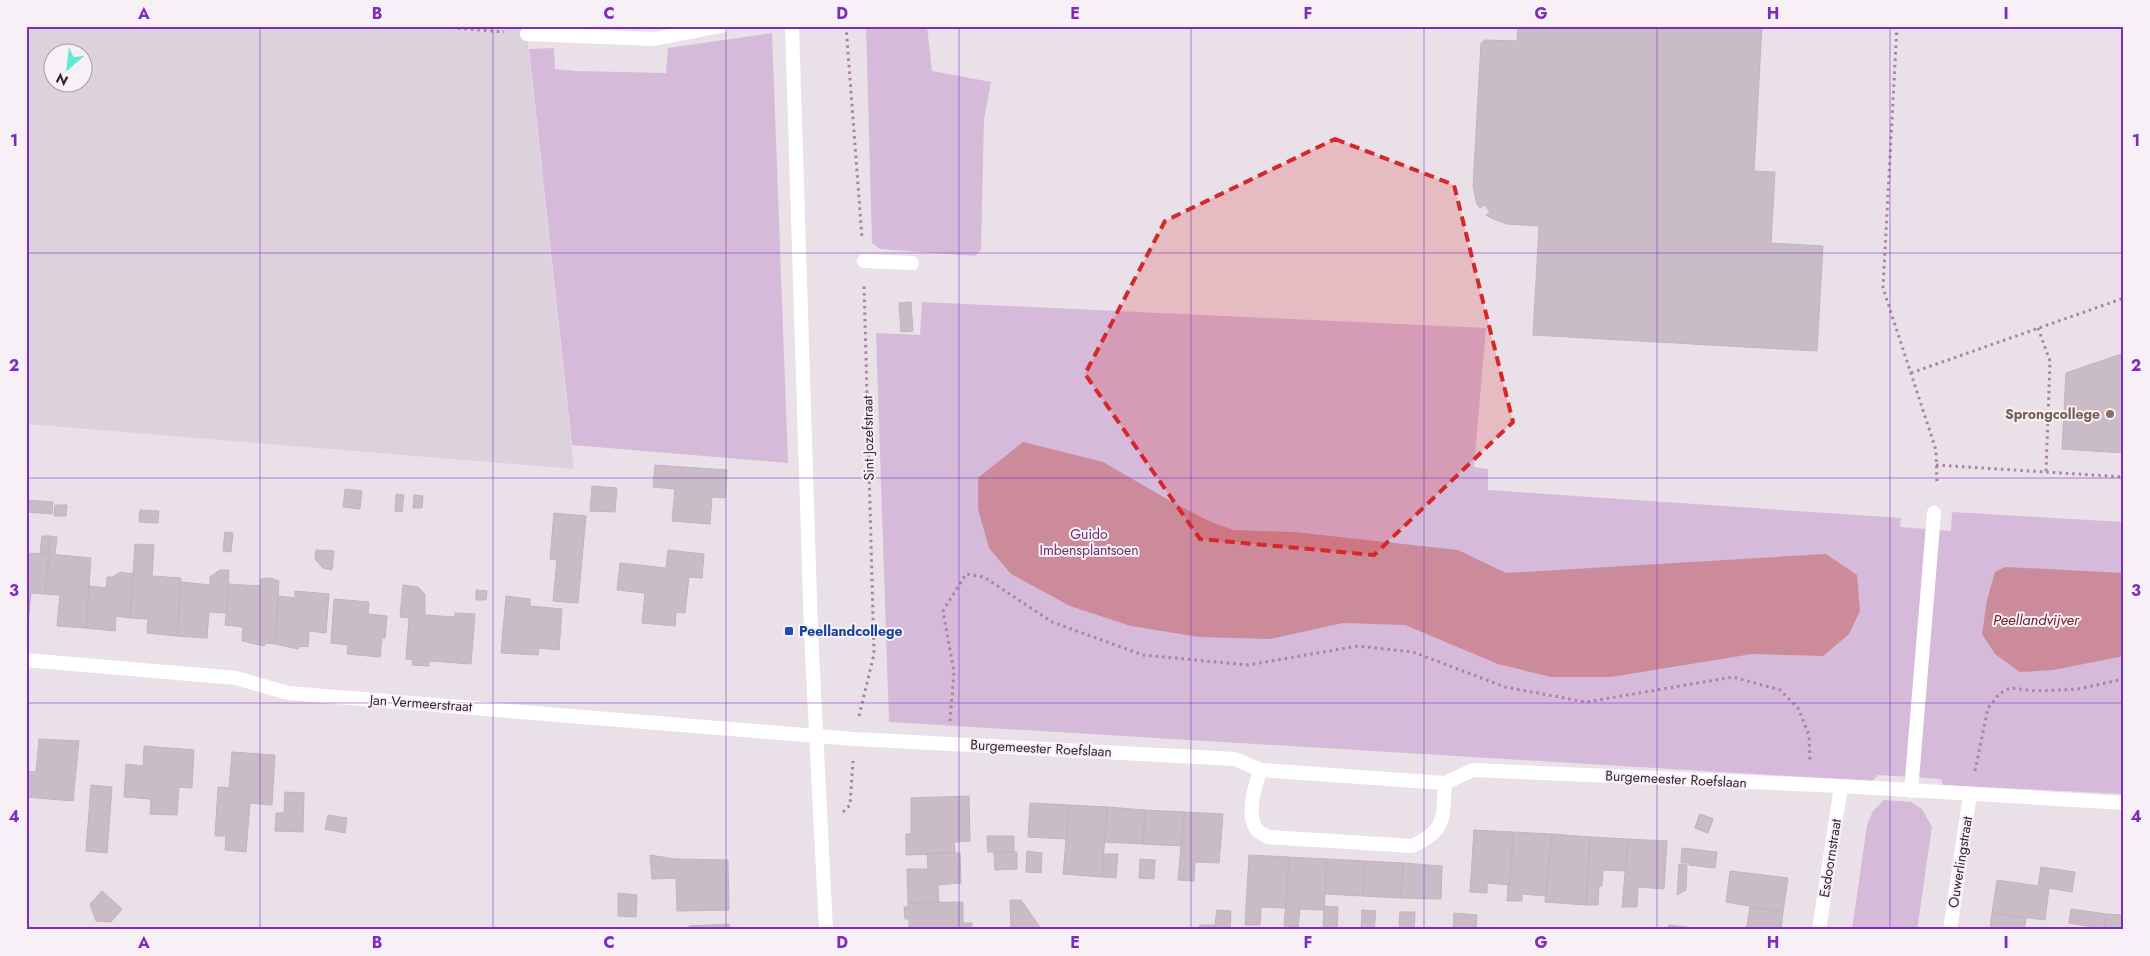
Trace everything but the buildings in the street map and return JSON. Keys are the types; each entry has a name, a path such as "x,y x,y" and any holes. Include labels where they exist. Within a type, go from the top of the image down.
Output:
{"street":[{"path":"527,34 654,39 720,26"},
{"path":"792,26 811,632 818,736 826,930"},
{"path":"864,261 912,263"},
{"path":"1911,791 1934,513"},
{"name":"Jan Vermeerstraat","path":"26,660 236,678 288,693 818,736"},
{"name":"Burgemeester Roefslaan","path":"818,736 1236,759 1261,770 1445,783 1473,770 1841,786 2124,803"},
{"path":"1261,770 1255,785 1252,816 1257,830 1268,837 1412,846 1428,839 1441,825 1445,783"},
{"name":"Esdoornstraat","path":"1819,930 1841,786"},
{"name":"Ouwerlingstraat","path":"1950,930 1970,795"}],"path":[{"path":"432,26 527,34"},
{"name":"Sint Jozefstraat","path":"822,837 850,804 854,739 874,654 864,261 846,26"},
{"path":"1897,26 1882,288 1936,450 1937,485"},
{"path":"1911,373 2124,298"},
{"path":"2038,328 2050,361 2046,472"},
{"path":"1936,465 2124,477"},
{"path":"948,743 954,672 943,611 966,574 984,577 1052,622 1143,654 1248,665 1358,646 1395,650 1413,652 1505,687 1586,702 1733,677 1780,690 1798,708 1809,735 1812,785"},
{"path":"1970,795 1988,708 1999,694 2010,688 2036,691 2078,689 2124,679"}],"highlighted area":[{"path":"1335,139 1454,185 1513,422 1374,555 1200,539 1085,374 1165,221"}],"shaded area":[{"path":"26,26 526,26 574,469 26,424"}],"green space":[{"path":"866,26 927,26 932,71 991,82 984,119 981,250 975,256 880,249 872,243"},
{"path":"772,33 788,463 572,445 529,49 554,48 555,69 666,73 668,48"},
{"name":"Guido Imbensplantsoen","path":"922,302 1486,328 1474,467 1488,469 1488,490 1901,518 1900,527 1951,531 1952,512 2124,522 2124,794 1943,785 1941,779 1878,775 1872,781 889,722 876,333 920,335"},
{"path":"1884,800 1911,802 1922,809 1932,827 1917,930 1852,930 1867,825 1873,811"}],"water":[{"path":"1023,442 1103,462 1172,502 1211,522 1233,530 1294,532 1458,550 1506,573 1826,554 1857,575 1860,611 1849,634 1823,656 1752,654 1611,677 1551,677 1498,664 1405,625 1343,623 1270,639 1199,637 1131,626 1070,606 1011,574 989,548 978,509 978,478"},
{"name":"Peellandvijver","path":"2005,567 2124,573 2124,656 2053,670 2020,672 1995,654 1982,634 1987,600 1995,572"}],"place":[{"name":"Sprongcollege","path":"2110,414"},
{"name":"Peellandcollege","path":"789,631"}]}
